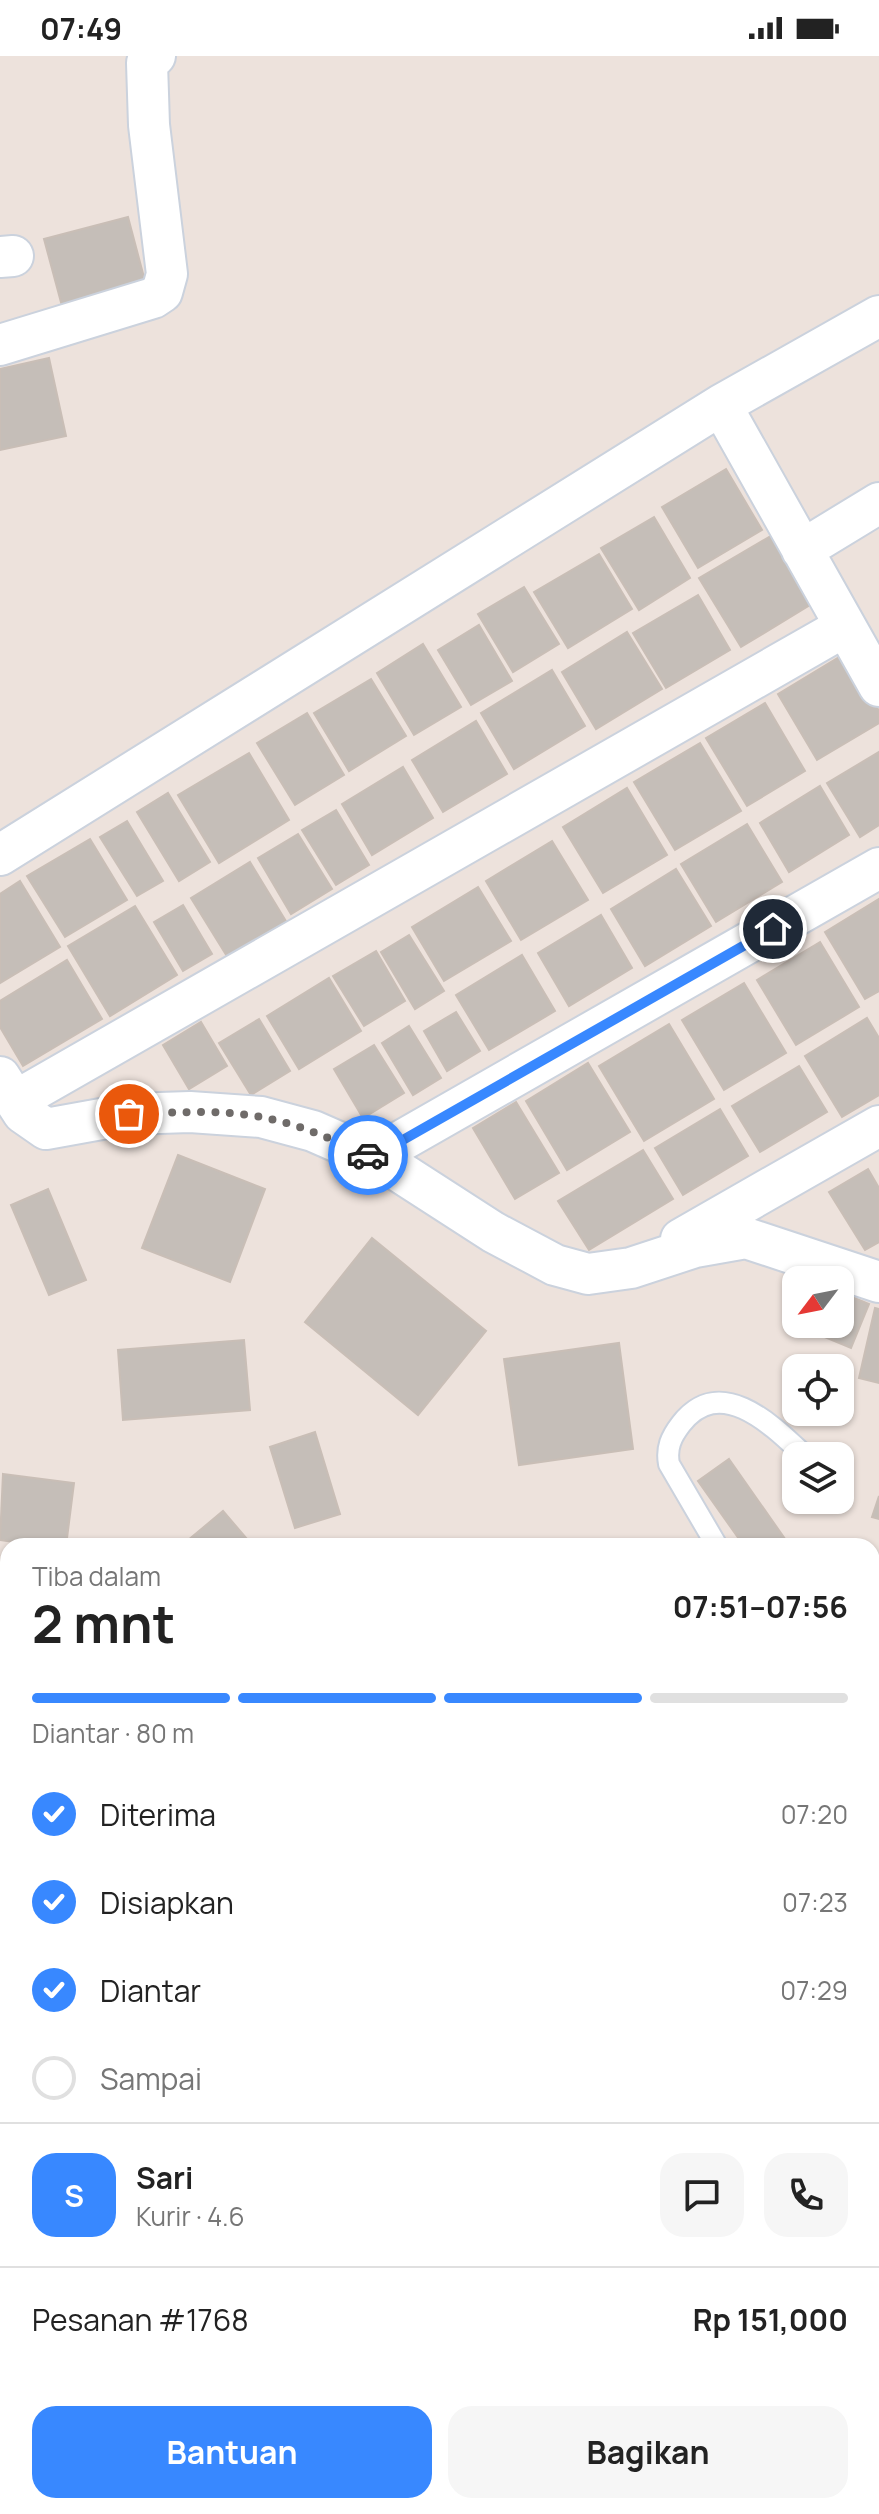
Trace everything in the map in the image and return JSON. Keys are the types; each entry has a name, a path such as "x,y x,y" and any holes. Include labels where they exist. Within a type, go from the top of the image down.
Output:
{"street":[{"path":"0,345 153,298 162,292 167,274 149,125 147,63 155,56"},
{"path":"0,855 721,405 879,316"},
{"path":"721,405 879,686"},
{"path":"802,550 879,503"},
{"path":"844,627 8,1089 23,1113 46,1129 129,1114 190,1112 261,1117 313,1131 373,1157 493,1232 555,1265 588,1274 631,1268 695,1247 746,1238 879,1282"},
{"path":"373,1157 879,868"},
{"path":"631,1268 879,1126"}],"lane":[{"path":"712,1538 669,1464 667,1453 671,1436 686,1418 703,1406 718,1404 747,1409 765,1419 790,1442"}],"building":[{"path":"128,217 146,285 62,306 44,239"},
{"path":"49,358 66,436 0,450 0,369"},
{"path":"726,469 762,530 698,568 662,507"},
{"path":"654,517 690,578 639,610 601,548"},
{"path":"774,534 815,602 741,647 699,578"},
{"path":"599,554 632,609 568,648 534,592"},
{"path":"524,587 559,644 513,672 478,614"},
{"path":"698,595 730,650 666,688 633,633"},
{"path":"479,625 512,681 471,705 438,650"},
{"path":"627,632 662,689 596,729 562,672"},
{"path":"423,644 461,707 414,735 377,673"},
{"path":"844,654 879,711 879,723 817,760 778,694"},
{"path":"552,670 585,726 514,769 481,713"},
{"path":"371,679 406,736 349,771 314,713"},
{"path":"765,703 805,771 747,806 706,738"},
{"path":"307,713 344,775 295,805 257,743"},
{"path":"476,721 507,774 443,812 412,760"},
{"path":"700,743 741,811 675,850 634,782"},
{"path":"879,752 879,825 860,837 827,783"},
{"path":"249,753 289,820 219,863 178,795"},
{"path":"403,767 433,818 372,855 342,804"},
{"path":"820,786 849,835 789,872 760,823"},
{"path":"627,788 667,855 603,893 563,827"},
{"path":"168,793 210,862 179,881 137,812"},
{"path":"336,810 369,865 336,885 302,830"},
{"path":"127,821 163,881 137,896 100,837"},
{"path":"747,824 782,882 716,922 681,864"},
{"path":"298,834 332,889 291,914 258,858"},
{"path":"90,839 127,900 65,937 27,876"},
{"path":"552,841 588,900 521,940 486,881"},
{"path":"250,862 287,923 228,958 191,898"},
{"path":"676,869 711,926 645,966 611,909"},
{"path":"20,881 60,947 0,983 0,894"},
{"path":"478,887 511,941 444,981 412,927"},
{"path":"879,899 879,991 865,999 825,932"},
{"path":"183,905 212,954 183,971 154,922"},
{"path":"135,906 177,975 110,1016 68,946"},
{"path":"601,915 632,968 569,1006 538,953"},
{"path":"409,935 444,991 415,1009 381,952"},
{"path":"820,942 859,1007 796,1045 757,980"},
{"path":"376,951 405,1001 364,1026 333,976"},
{"path":"522,955 555,1011 489,1050 456,995"},
{"path":"67,960 102,1019 23,1066 0,1027 0,1001"},
{"path":"329,978 361,1031 299,1069 267,1016"},
{"path":"744,983 786,1053 724,1090 682,1020"},
{"path":"456,1012 480,1051 447,1071 424,1031"},
{"path":"867,1018 879,1038 879,1095 842,1117 805,1056"},
{"path":"259,1019 290,1071 251,1095 219,1043"},
{"path":"201,1022 227,1066 189,1089 163,1045"},
{"path":"669,1024 714,1099 644,1141 599,1066"},
{"path":"409,1026 441,1078 413,1095 382,1043"},
{"path":"374,1045 404,1093 363,1118 334,1069"},
{"path":"588,1063 630,1132 567,1170 526,1101"},
{"path":"799,1066 827,1112 760,1152 732,1106"},
{"path":"516,1102 559,1173 515,1199 473,1128"},
{"path":"720,1109 748,1156 683,1195 655,1148"},
{"path":"643,1150 673,1199 589,1250 558,1201"},
{"path":"178,1155 265,1189 230,1282 142,1248"},
{"path":"868,1169 879,1188 879,1242 865,1250 829,1192"},
{"path":"48,1189 86,1280 49,1295 11,1205"},
{"path":"372,1238 486,1331 418,1415 305,1322"},
{"path":"854,1298 869,1304 851,1348 827,1338 854,1338"},
{"path":"875,1308 879,1309 879,1383 859,1378"},
{"path":"244,1340 250,1410 123,1420 118,1350"},
{"path":"619,1343 633,1449 519,1465 504,1359"},
{"path":"315,1432 340,1514 295,1528 270,1447"},
{"path":"729,1459 784,1538 738,1538 698,1481"},
{"path":"3,1474 74,1483 67,1538 0,1538"},
{"path":"879,1496 879,1519 872,1517"},
{"path":"223,1511 246,1538 191,1538"}],"way so far":[{"path":"129,1114 190,1112 261,1117 313,1131 368,1155"}],"route":[{"path":"368,1155 373,1157 773,929"}]}
